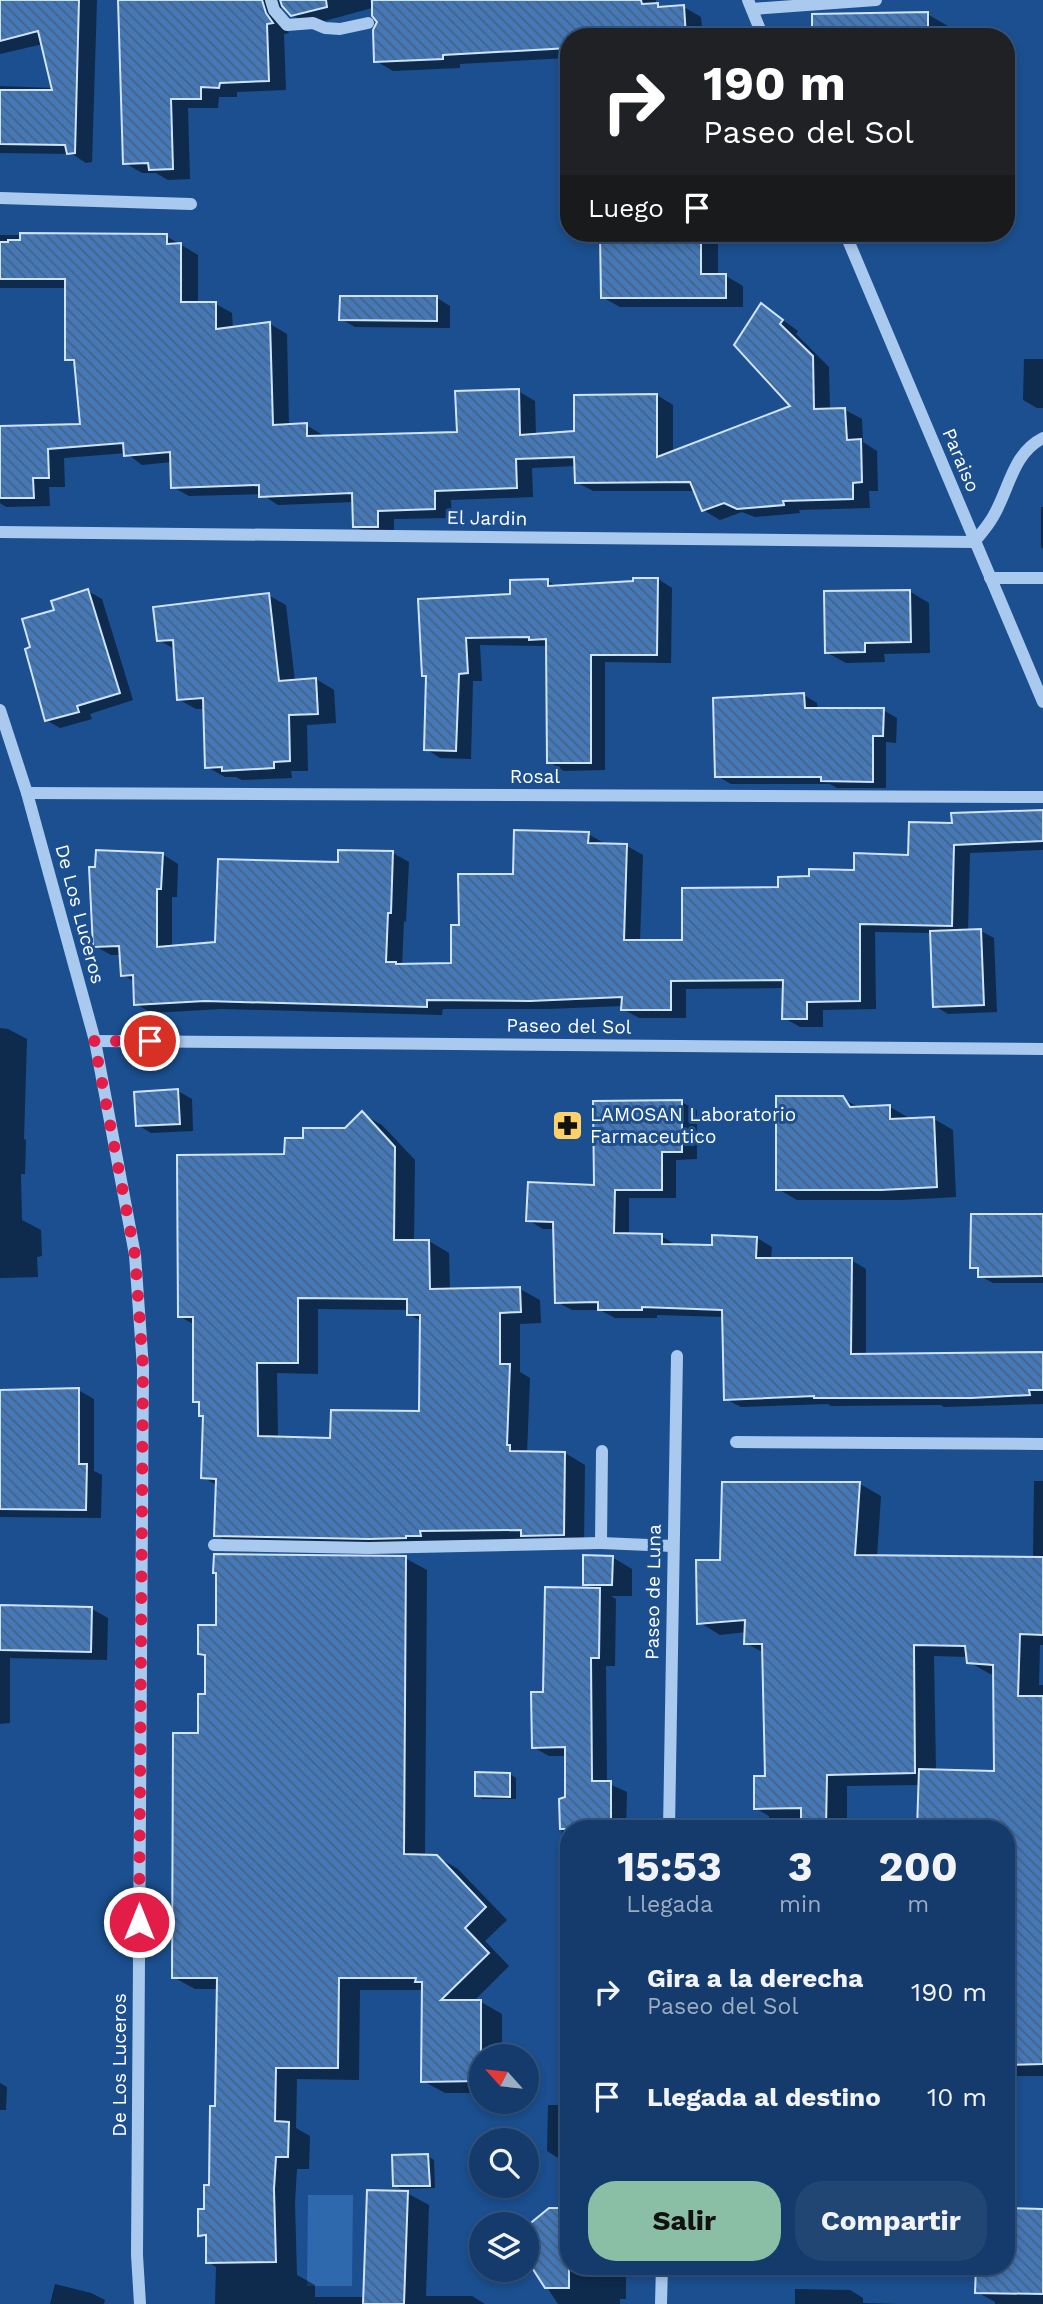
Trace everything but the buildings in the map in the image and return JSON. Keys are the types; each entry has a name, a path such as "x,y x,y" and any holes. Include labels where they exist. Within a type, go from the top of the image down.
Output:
{"street":[{"path":"271,0 274,10 287,25 313,23 325,28 340,29 368,23"},
{"path":"759,28 750,4 876,0"},
{"path":"0,198 191,204"},
{"name":"Paraiso","path":"849,242 1043,702"},
{"path":"974,542 992,520 1019,459 1034,442 1043,438"},
{"name":"El Jardin","path":"0,532 974,542"},
{"path":"990,578 1043,578"},
{"name":"De Los Luceros","path":"0,710 27,793 94,1041 135,1255 143,1367 137,2255 140,2304"},
{"name":"Rosal","path":"27,793 1043,797"},
{"name":"Paseo del Sol","path":"94,1041 1043,1049"},
{"name":"Paseo de Luna","path":"669,1820 677,1356"},
{"path":"736,1442 1043,1444"},
{"path":"601,1543 602,1451"},
{"path":"214,1545 369,1548 601,1543 673,1546"},
{"path":"661,2304 662,2275"}],"shaded area":[{"path":"308,2195 353,2195 352,2286 307,2286"}],"place":[{"name":"LAMOSAN Laboratorio Farmaceutico","path":"567,1125"}],"route":[{"path":"139,1922 143,1367 135,1255 94,1041 150,1041"}]}
